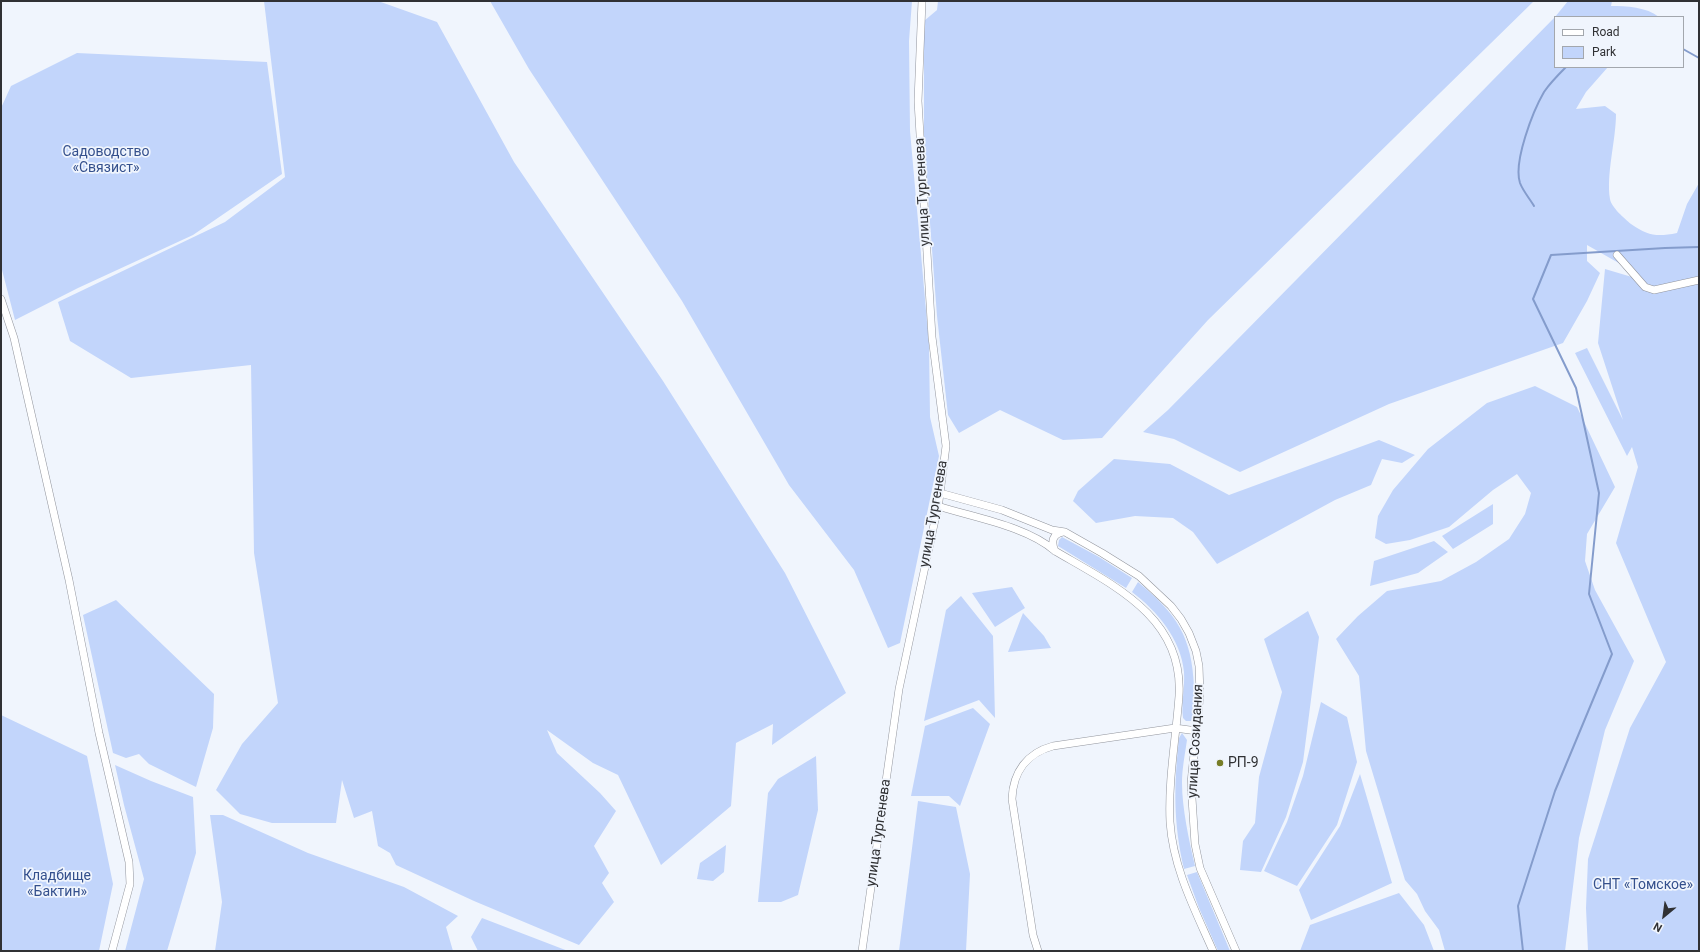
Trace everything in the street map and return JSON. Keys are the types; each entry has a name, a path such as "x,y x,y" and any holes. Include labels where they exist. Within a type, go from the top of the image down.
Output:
{"street":[{"name":"улица Тургенева","path":"862,951 899,688 938,506 946,446 932,337 918,101 922,1"},
{"path":"1617,255 1645,287 1654,290 1699,280"},
{"path":"1,299 16,346 69,580 99,733 129,862 130,884 112,951"},
{"name":"улица Созидания","path":"940,493 1002,510 1052,530 1063,532 1102,553 1139,576 1171,606 1181,619 1189,633 1196,651 1199,666 1200,695 1191,783 1195,844 1200,868 1227,927 1236,951"},
{"name":"улица Созидания","path":"938,506 1029,534 1046,543 1056,551 1126,594 1156,621 1169,644 1178,672 1179,695 1170,798 1170,824 1180,874 1213,951"},
{"path":"1056,551 1053,545 1053,539 1057,534 1063,532"},
{"path":"1038,951 1033,935 1012,799 1013,785 1019,770 1030,757 1048,748 1175,728 1197,731"}],"green space":[{"path":"264,1 378,1 437,22 514,162 663,381 785,573 846,693 772,745 773,724 736,743 731,806 661,865 618,775 593,763 547,730 557,753 600,793 616,811 594,846 609,873 602,883 614,902 579,945 474,901 396,865 390,853 378,846 372,811 354,818 342,780 336,823 272,823 240,814 216,790 242,744 278,703 254,553 251,365 131,378 70,341 58,302 225,222 285,177"},
{"path":"490,1 912,1 909,41 910,131 929,344 930,417 939,456 900,643 888,648 854,570 789,485 682,301 529,69"},
{"path":"938,1 1534,1 1208,320 1102,438 1063,440 1000,410 959,433 948,415 937,316 924,143 924,21 937,10"},
{"path":"1568,1 1612,1 1611,6 1642,9 1657,16 1556,16"},
{"name":"СНТ «Томское»","path":"1554,18 1554,68 1607,68 1586,92 1576,109 1605,106 1616,114 1609,189 1611,202 1616,209 1631,224 1648,233 1664,235 1677,233 1687,204 1699,183 1699,951 1588,951 1586,908 1588,859 1630,728 1666,662 1616,543 1638,467 1632,447 1627,456 1575,353 1587,348 1623,420 1598,343 1605,269 1642,280 1631,270 1587,245 1587,261 1600,273 1587,301 1563,343 1389,404 1240,472 1174,439 1143,432 1168,410"},
{"name":"Садоводство «Связист»","path":"77,53 267,62 282,174 193,235 78,288 15,320 1,266 1,108 11,86"},
{"path":"1535,386 1577,407 1615,487 1587,534 1585,561 1595,590 1634,661 1605,730 1579,838 1565,951 1445,951 1439,930 1425,911 1417,894 1405,880 1366,751 1359,676 1336,639 1358,616 1387,591 1441,581 1476,562 1509,539 1525,514 1531,493 1517,474 1493,490 1449,527 1410,540 1386,544 1375,538 1378,516 1393,490 1428,449 1487,403"},
{"path":"1379,440 1415,455 1402,463 1382,459 1371,485 1335,500 1217,564 1193,532 1173,518 1135,516 1096,523 1073,501 1078,491 1114,459 1170,464 1229,495"},
{"path":"1493,504 1493,524 1453,549 1442,536"},
{"path":"1062,537 1099,557 1132,578 1126,588 1058,546 1059,540"},
{"path":"1434,541 1448,552 1418,573 1370,586 1374,561"},
{"path":"1138,582 1163,605 1180,628 1186,640 1193,669 1195,696 1193,717 1191,721 1186,721 1183,718 1182,707 1184,672 1178,648 1173,637 1159,617 1132,592"},
{"path":"1012,587 1025,608 995,627 972,593"},
{"path":"961,596 993,636 995,718 979,700 924,721 946,610"},
{"path":"116,600 214,694 213,728 196,787 149,764 139,754 126,758 113,753 83,615"},
{"path":"1308,611 1319,637 1303,762 1286,817 1261,872 1240,870 1243,841 1255,823 1259,777 1282,692 1264,639"},
{"path":"1023,613 1044,636 1051,648 1008,652"},
{"path":"1321,702 1347,717 1357,762 1337,825 1297,886 1264,871 1287,822 1303,776"},
{"path":"973,708 990,724 960,806 949,796 911,796 925,726"},
{"name":"Кладбище «Бактин»","path":"1,715 87,756 113,884 99,951 1,951"},
{"path":"1182,733 1187,740 1182,778 1182,793 1188,835 1195,866 1184,869 1180,852 1176,819 1175,788 1179,738"},
{"path":"816,756 818,810 798,895 781,902 758,902 768,793 778,779"},
{"path":"115,765 193,797 196,853 167,951 125,951 144,879"},
{"path":"1360,774 1392,883 1311,920 1299,890 1340,826"},
{"path":"918,801 956,807 970,874 966,951 899,951"},
{"path":"210,815 223,815 308,853 404,887 458,916 446,927 453,951 215,951 222,902"},
{"path":"726,845 724,872 713,881 697,879 700,863"},
{"path":"1197,872 1230,951 1218,951 1199,908 1187,875"},
{"path":"1399,893 1424,925 1434,951 1300,951 1310,925"},
{"path":"482,918 568,951 478,951 471,937"}],"waterway":[{"path":"1684,50 1699,58"},
{"path":"1534,206 1520,183 1519,163 1525,137 1544,92 1551,82 1565,68"},
{"path":"1523,951 1518,906 1555,791 1612,654 1589,594 1599,493 1576,388 1533,299 1551,255 1699,247"}],"place":[{"name":"РП-9","path":"1220,763"}]}
